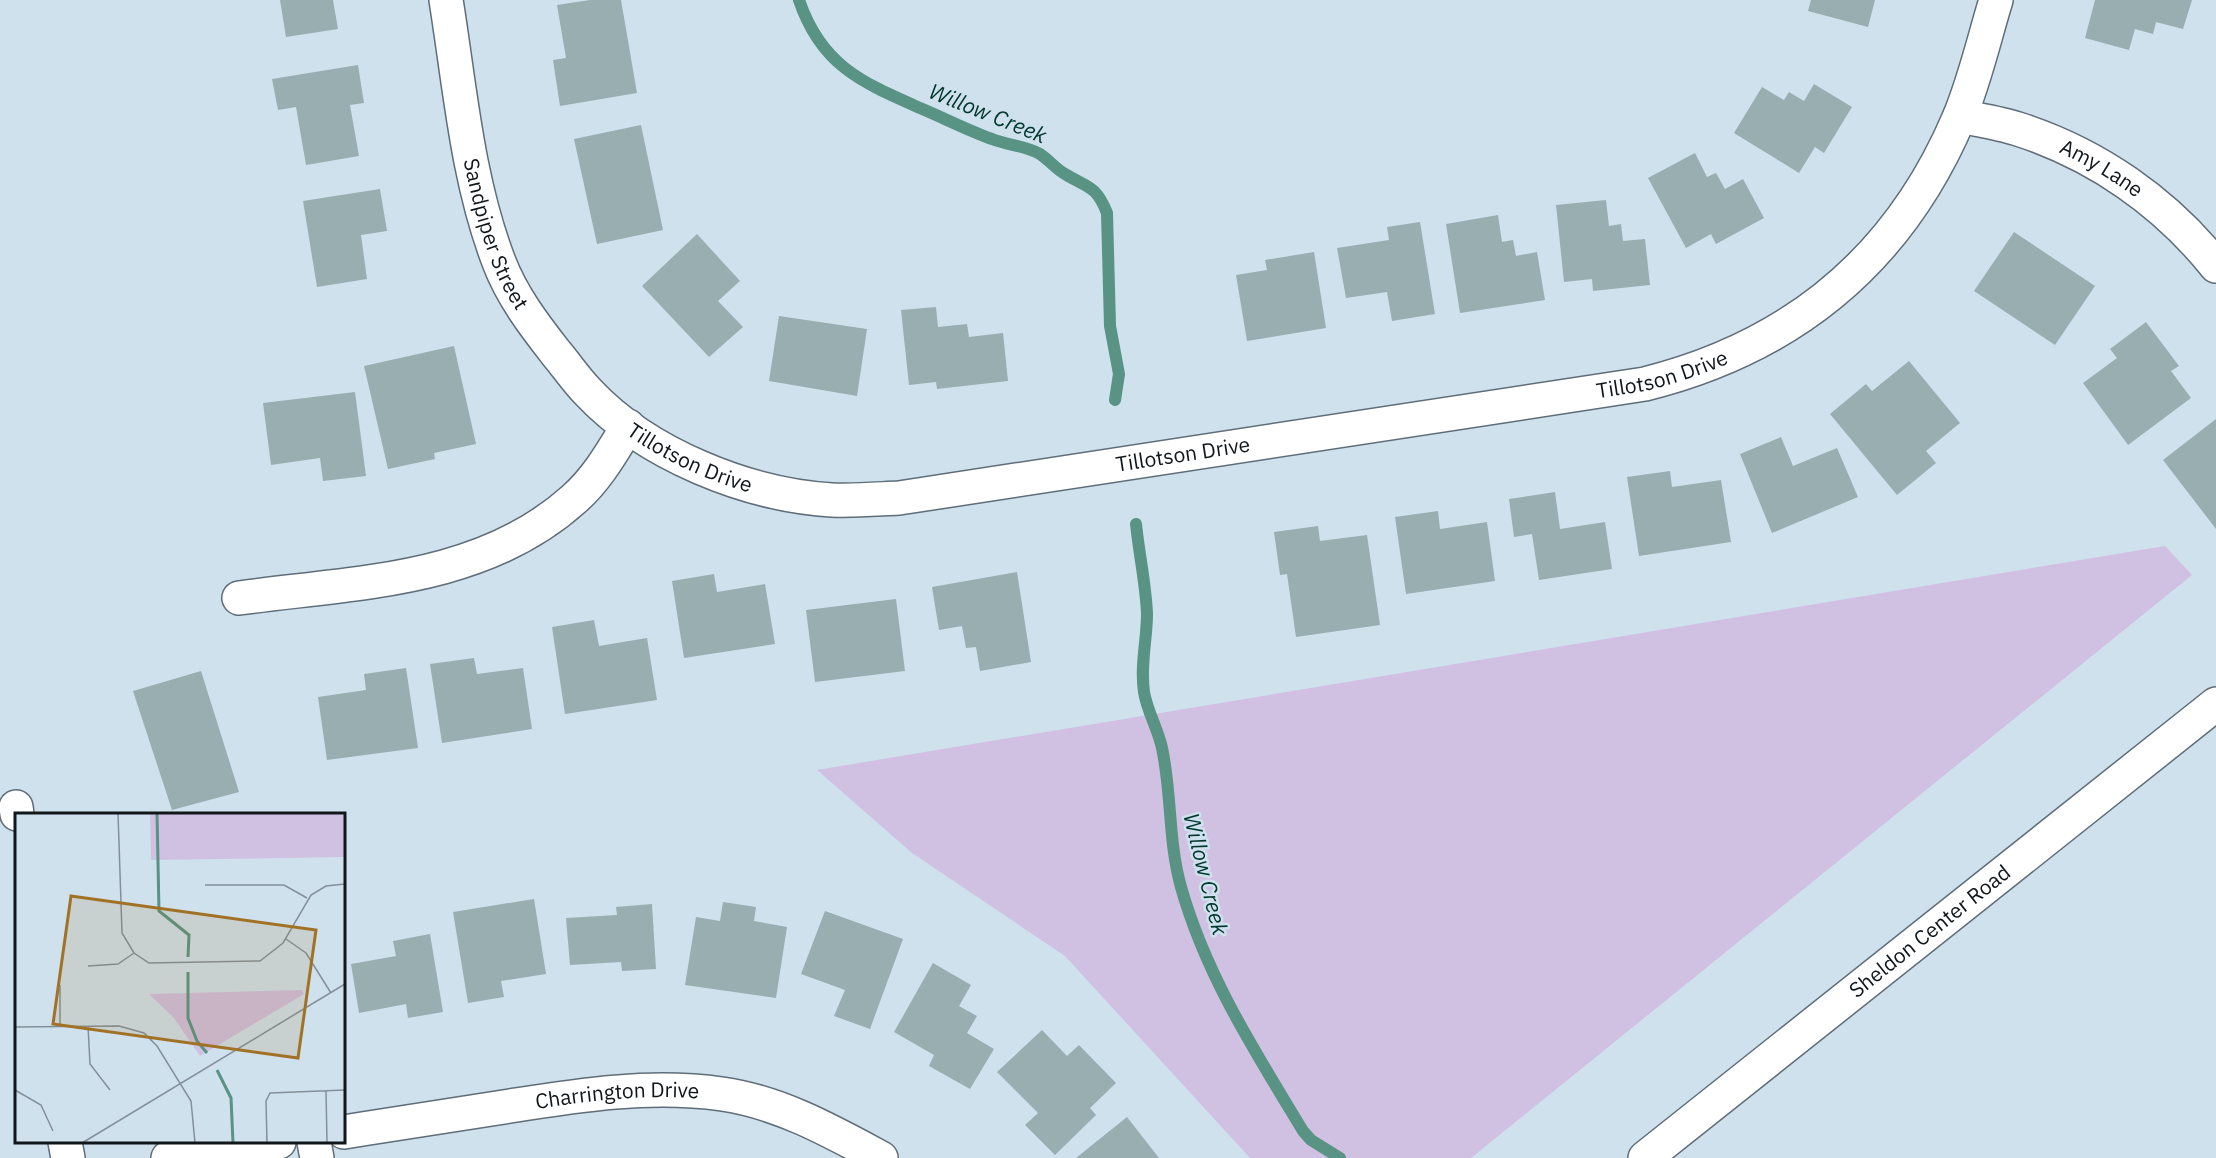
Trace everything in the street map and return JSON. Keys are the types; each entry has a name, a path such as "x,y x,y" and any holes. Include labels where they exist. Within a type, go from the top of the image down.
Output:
{"street":[{"name":"Sandpiper Street","path":"446,0 479,197 499,263 528,318 588,393 628,426"},
{"name":"Tillotson Drive","path":"239,598 427,572 466,562 502,549 541,527 576,498 605,463 628,426 676,456 726,478 778,493 832,500 899,498 1645,384 1686,374 1726,359 1800,319 1834,293 1865,264 1918,196 1960,116 1996,0"},
{"name":"Amy Lane","path":"1960,116 2017,128 2069,148 2117,175 2162,209 2216,266"},
{"name":"Sheldon Center Road","path":"1645,1158 2216,704"},
{"name":"Charrington Drive","path":"345,1132 591,1093 646,1089 723,1094 765,1105 820,1125 881,1158"},
{"path":"65,1143 68,1158"},
{"path":"168,1158 272,1143"},
{"path":"315,1143 317,1158"}],"shaded area":[{"path":"2165,546 2192,575 1471,1158 1250,1158 1065,956 912,853 817,770"}],"building":[{"path":"280,0 333,0 338,29 286,37"},
{"path":"590,0 621,0 637,93 560,106 553,60 566,58 557,5"},
{"path":"1811,0 1875,0 1868,27 1808,11"},
{"path":"2095,0 2192,0 2183,29 2156,22 2153,34 2135,29 2129,50 2085,38"},
{"path":"358,65 364,103 350,105 359,156 306,165 296,107 278,110 272,79"},
{"path":"1814,84 1852,107 1824,153 1815,147 1799,173 1734,133 1762,87 1784,100 1789,92 1804,101"},
{"path":"641,125 663,230 597,244 574,139"},
{"path":"1695,153 1707,177 1716,173 1725,189 1743,179 1764,218 1716,244 1711,234 1686,248 1648,178"},
{"path":"380,189 387,231 361,235 367,279 317,287 303,201"},
{"path":"1606,200 1609,226 1621,224 1623,241 1645,239 1650,285 1593,291 1592,279 1564,282 1556,205"},
{"path":"1498,215 1502,242 1513,240 1516,256 1537,252 1545,300 1460,313 1446,224"},
{"path":"1420,222 1435,314 1392,321 1387,292 1346,298 1337,248 1389,240 1387,227"},
{"path":"2014,232 2095,286 2055,345 1974,291"},
{"path":"697,234 740,281 718,301 743,327 709,357 642,286"},
{"path":"1314,252 1326,328 1247,341 1236,275 1267,270 1265,260"},
{"path":"936,307 938,327 967,324 969,337 1003,333 1008,381 937,389 936,382 909,385 901,310"},
{"path":"779,316 867,329 857,396 769,381"},
{"path":"2146,322 2179,366 2171,371 2191,398 2128,445 2083,383 2117,358 2110,349"},
{"path":"454,346 476,444 434,453 435,459 388,469 364,366"},
{"path":"1909,361 1960,423 1926,451 1936,463 1897,495 1830,414 1866,384 1872,391"},
{"path":"355,392 366,476 323,481 320,458 271,465 263,403"},
{"path":"2216,419 2216,529 2163,460"},
{"path":"1781,437 1793,466 1837,448 1858,497 1772,533 1740,454"},
{"path":"1670,471 1672,487 1721,480 1731,542 1639,556 1627,477"},
{"path":"1555,492 1560,529 1605,522 1612,569 1539,580 1532,534 1514,537 1509,499"},
{"path":"1438,511 1440,529 1487,522 1495,581 1406,594 1395,517"},
{"path":"1318,526 1320,541 1367,535 1380,625 1296,637 1287,574 1280,575 1274,532"},
{"path":"1017,572 1031,662 980,671 976,647 966,648 962,626 939,630 932,587"},
{"path":"714,574 717,592 765,584 775,644 684,658 672,581"},
{"path":"896,599 905,671 815,682 806,610"},
{"path":"594,620 599,646 647,638 657,700 565,714 552,627"},
{"path":"474,658 477,674 523,668 532,729 442,743 430,664"},
{"path":"406,668 418,748 327,760 318,697 366,690 364,674"},
{"path":"201,671 239,792 172,810 133,691"},
{"path":"534,899 546,974 501,981 504,997 468,1003 453,912"},
{"path":"723,902 756,907 754,921 787,927 776,998 685,985 696,917 720,921"},
{"path":"652,904 656,969 622,971 621,962 570,965 566,918 617,915 616,907"},
{"path":"825,911 903,939 870,1029 834,1016 845,990 801,974"},
{"path":"430,934 443,1012 408,1018 406,1004 359,1013 351,964 396,956 393,941"},
{"path":"933,963 971,985 959,1006 977,1016 967,1033 994,1049 970,1089 929,1066 934,1055 894,1032"},
{"path":"1042,1030 1067,1056 1079,1045 1116,1083 1090,1108 1096,1115 1055,1155 1025,1125 1038,1113 997,1072"},
{"path":"1127,1117 1159,1158 1076,1158"}],"waterway":[{"name":"Willow Creek","path":"799,0 819,41 831,56 862,80 974,132 1040,154 1062,172 1090,188 1099,197 1107,213 1110,326 1119,374 1115,400"},
{"name":"Willow Creek","path":"1136,524 1147,614 1144,692 1162,748 1177,870 1191,920 1218,983 1303,1131 1311,1140 1340,1158"}]}
